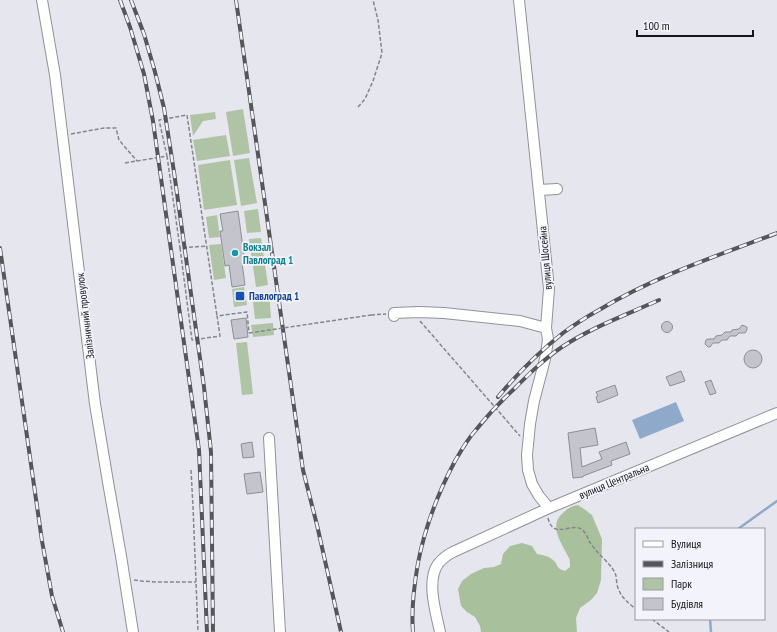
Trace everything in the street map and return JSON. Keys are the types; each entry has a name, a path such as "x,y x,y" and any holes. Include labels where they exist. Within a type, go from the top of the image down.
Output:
{"street":[{"name":"Залізничний провулок","path":"42,0 55,75 63,135 67,180 95,404 133,632"},
{"name":"вулиця Шосейна","path":"519,0 549,289 546,328 548,339 547,347 534,401 527,455 528,470 532,484 548,509"},
{"path":"539,190 557,189"},
{"path":"394,315 413,312 444,313 520,321 546,328"},
{"name":"вулиця Центральна","path":"440,632 432,589 432,579 437,565 444,557 548,509 777,413"},
{"path":"269,438 280,632"}],"path":[{"path":"358,107 365,98 382,53 378,20 372,0"},
{"path":"187,115 207,246 220,336 192,340 167,156 159,120 187,115"},
{"path":"63,135 104,128 116,128 119,140 137,161"},
{"path":"125,163 167,156"},
{"path":"180,248 207,246"},
{"path":"217,316 247,312 249,333 371,315 394,315"},
{"path":"413,312 528,446"},
{"path":"191,470 198,632"},
{"path":"548,509 549,524 554,528 558,530 573,527 581,529 585,533 589,541 616,574 618,588 624,599 635,607"},
{"path":"124,576 141,581 196,582"},
{"path":"653,620 669,632"}],"green space":[{"path":"243,109 250,153 233,156 226,112"},
{"path":"215,112 216,119 203,121 193,136 190,115"},
{"path":"226,135 230,156 197,161 193,140"},
{"path":"249,158 257,203 241,206 234,160"},
{"path":"230,160 237,205 204,210 198,165"},
{"path":"258,209 261,232 247,233 244,211"},
{"path":"217,215 220,237 209,238 206,217"},
{"path":"261,238 268,285 256,287 249,239"},
{"path":"221,244 226,278 214,280 209,245"},
{"path":"244,287 247,305 234,307 232,289"},
{"path":"269,292 271,318 255,319 252,293"},
{"path":"273,323 274,335 253,337 251,325"},
{"path":"247,342 253,394 242,395 236,343"},
{"path":"578,505 592,515 602,539 601,580 597,593 591,600 580,608 576,618 577,632 481,632 480,626 475,617 461,606 458,589 462,581 471,574 484,568 494,567 501,564 503,554 510,546 522,543 532,546 537,554 551,559 558,567 565,571 570,567 570,560 560,541 556,529 557,523 559,517 570,507"}],"water":[{"path":"676,402 684,421 640,439 632,420"}],"building":[{"name":"Вокзал Павлоград 1","path":"238,211 245,262 242,263 245,285 232,287 229,265 225,266 220,231 223,231 220,214"},
{"path":"246,318 248,337 234,339 231,320"},
{"path":"667,321 671,323 673,327 671,331 667,333 663,331 661,327 663,323"},
{"path":"742,325 747,327 745,333 730,336 727,340 722,340 719,343 713,343 710,347 705,344 706,340 714,339 716,336 722,335 725,332 731,332 732,330 739,329"},
{"path":"753,350 759,353 762,359 759,365 753,368 747,365 744,359 747,353"},
{"path":"681,371 685,381 670,386 666,377"},
{"path":"711,380 716,393 710,395 705,382"},
{"path":"615,385 618,395 598,403 596,397 598,396 596,392"},
{"path":"595,428 598,445 580,448 582,467 602,459 599,452 626,442 630,454 611,461 612,465 583,477 573,478 568,433"},
{"path":"252,442 254,457 243,458 241,444"},
{"path":"260,472 263,492 247,494 244,474"}],"waterway":[{"path":"739,528 777,501"},
{"path":"710,620 711,632"}],"railway":[{"path":"120,0 144,74 153,121 199,450 207,632"},
{"path":"131,0 144,34 164,108 204,387 211,452 213,632"},
{"path":"236,0 303,470 341,632"},
{"path":"498,397 545,348 563,333 589,315 663,277 777,233"},
{"path":"0,248 42,541 52,596 63,632"},
{"path":"413,632 412,615 414,589 424,536 443,485 469,438 504,399 555,352 597,327 659,300"}],"place":[{"name":"Вокзал Павлоград 1","path":"235,253"},
{"name":"Павлоград 1","path":"240,296"}]}
